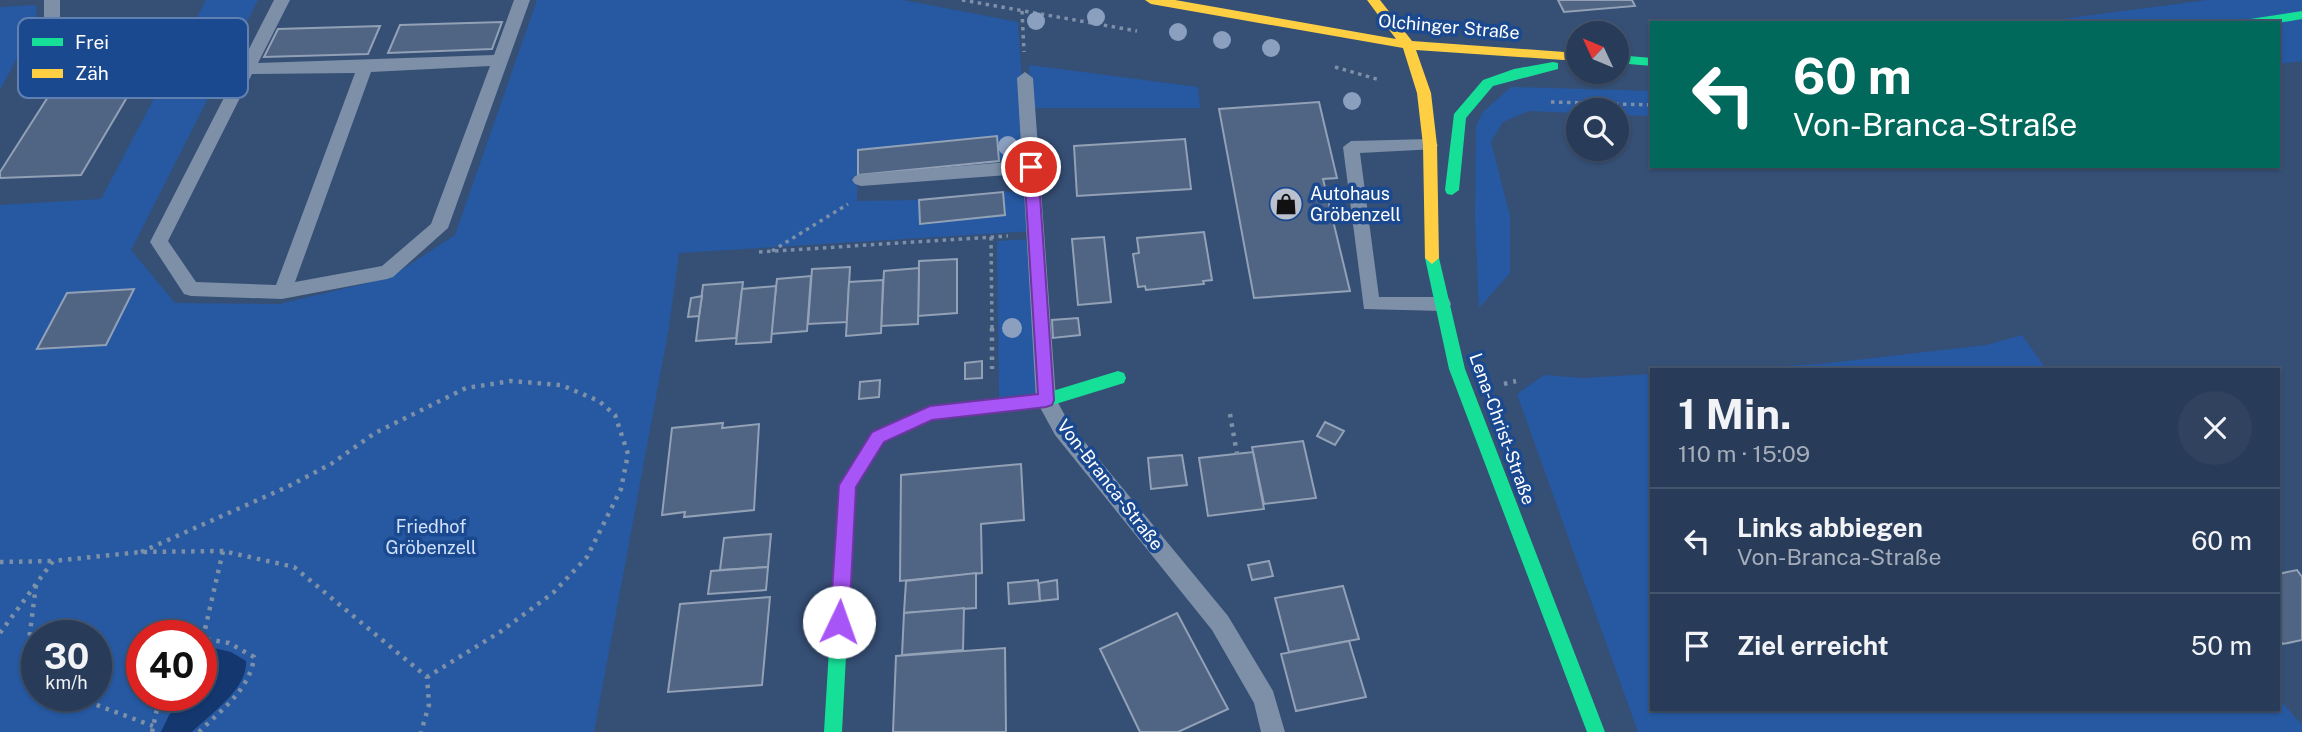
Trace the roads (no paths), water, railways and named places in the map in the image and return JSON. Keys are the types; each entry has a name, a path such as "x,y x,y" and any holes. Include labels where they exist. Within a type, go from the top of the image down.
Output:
{"street":[{"name":"Olchinger Straße","path":"1151,0 1408,45 1566,58"},
{"name":"Lena-Christ-Straße","path":"1373,0 1408,45 1424,93 1430,145 1430,249 1457,369 1596,732"},
{"path":"2263,21 2302,15"},
{"path":"1629,60 1650,62"},
{"path":"1450,208 1459,117 1488,83 1566,62"},
{"path":"1442,304 1448,233"},
{"path":"833,732 847,485 878,437 930,413 1046,400 1118,378"}],"lane":[{"path":"52,0 52,18"},
{"path":"248,65 282,0"},
{"path":"231,98 159,242 191,289 282,292 387,272 439,228 522,0"},
{"path":"248,69 365,67 500,60"},
{"path":"282,292 365,67"},
{"name":"Von-Branca-Straße","path":"1025,78 1046,400 1062,429 1220,623 1265,699 1273,732"},
{"path":"1430,145 1351,147 1371,304 1442,304"},
{"path":"861,180 1031,167"}],"place":[{"name":"Autohaus Gröbenzell","path":"1286,204"}],"park label":[{"name":"Friedhof Gröbenzell","path":"431,537"}]}
